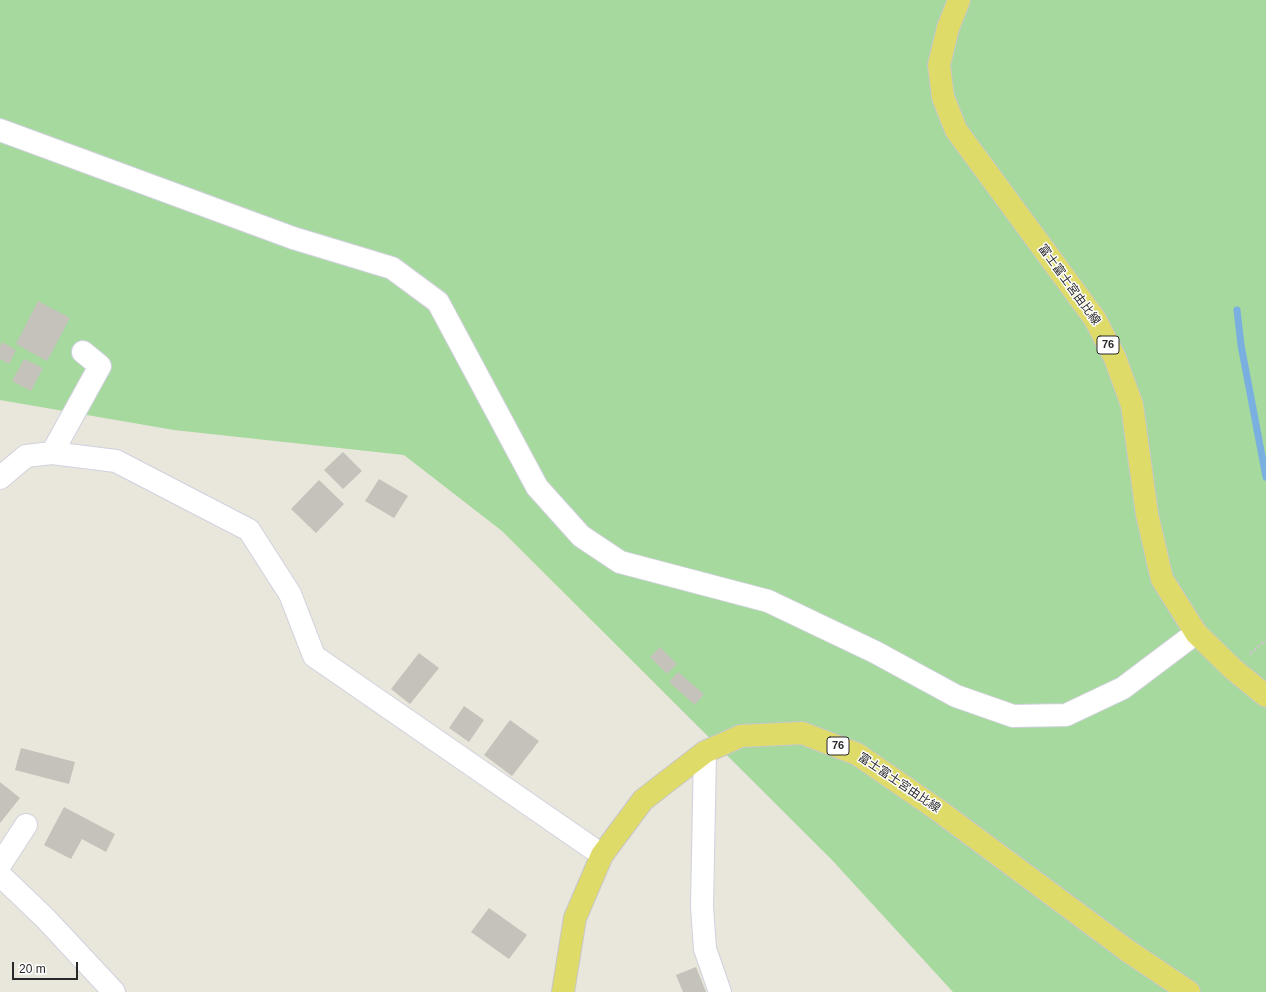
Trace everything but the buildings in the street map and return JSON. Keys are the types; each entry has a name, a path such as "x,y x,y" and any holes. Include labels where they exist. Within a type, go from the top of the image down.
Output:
{"main road":[{"name":"富士富士宮由比線","path":"959,0 948,28 939,65 942,97 956,130 1095,319 1115,358 1132,405 1147,514 1162,579 1196,633 1233,669 1266,696"},
{"name":"富士富士宮由比線","path":"563,992 575,918 602,855 643,800 705,752 741,736 802,733 858,754 938,810 1128,951 1189,992"}],"street":[{"path":"0,130 293,238 392,268 438,302 537,487 581,536 620,562 768,601 875,652 956,696 1013,716 1066,715 1123,688 1196,633"},
{"path":"52,453 100,366 83,352"},
{"path":"0,478 26,456 52,453 116,461 248,530 290,594 314,656 602,855"},
{"path":"705,752 702,907 705,949 720,992"},
{"path":"26,825 2,879 45,918 114,992"}],"green space":[{"path":"0,0 1266,0 1266,992 953,992 832,860 502,531 404,455 174,430 0,400"}],"waterway":[{"path":"1237,310 1241,345 1266,477"}]}
